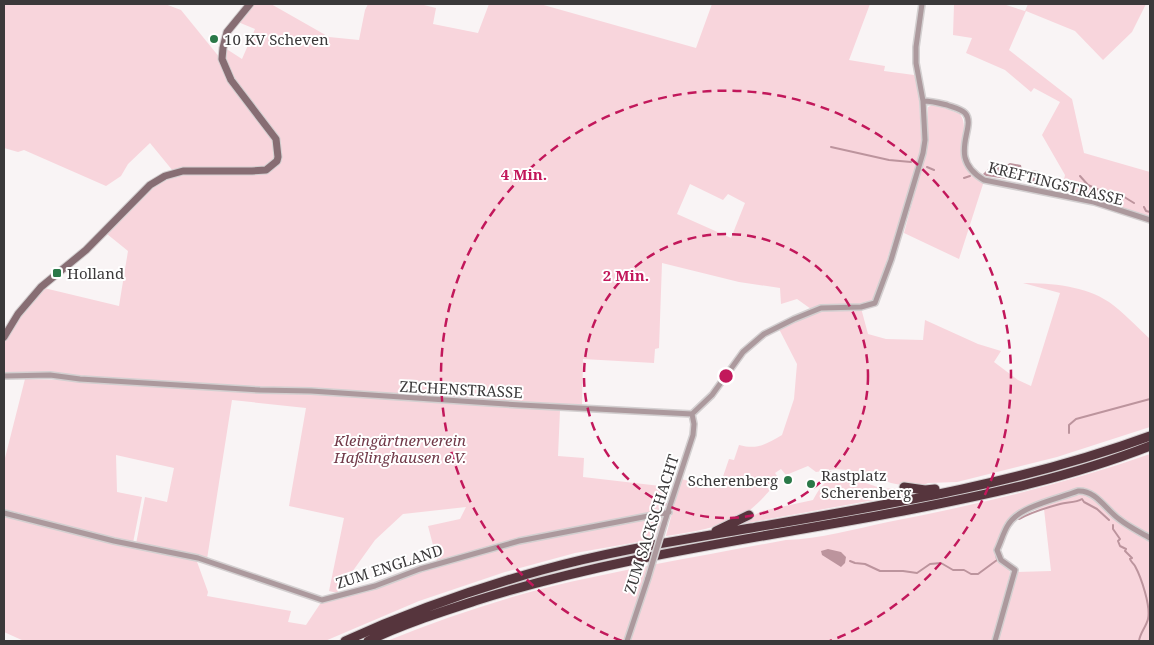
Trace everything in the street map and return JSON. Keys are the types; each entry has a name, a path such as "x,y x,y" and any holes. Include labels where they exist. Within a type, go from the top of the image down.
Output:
{"highway":[{"path":"345,641 421,608 543,570 649,546 976,486 1054,467 1150,436"},
{"path":"368,641 436,614 520,587 664,554 968,499 1083,469 1150,446"},
{"path":"904,487 925,490 976,486"},
{"path":"696,538 749,514"}],"main road":[{"path":"4,337 18,314 41,287 86,250 150,185 165,176 183,171 252,172 266,170 277,161 276,139 231,80 222,59 227,32 250,4"}],"street":[{"path":"692,414 712,395 742,352 764,334 821,308 861,306 875,303 891,260 924,153 923,101 916,63 916,47 922,4"},
{"name":"KREFTINGSTRASSE","path":"923,101 940,103 965,113 968,119 964,154 966,163 971,171 984,180 1094,202 1150,220"},
{"name":"ZECHENSTRASSE","path":"4,376 50,375 80,379 260,390 304,390 521,405 692,414"},
{"name":"ZUM SACKSCHACHT","path":"627,641 693,435 694,424 692,414"},
{"path":"995,641 1015,570 1001,560 997,550 1009,523 1020,514 1040,504 1078,491 1084,491 1096,497 1118,519 1150,538"},
{"name":"ZUM ENGLAND","path":"4,513 114,541 198,558 322,600 375,586 420,569 519,541 669,512"}],"green space":[{"path":"4,4 165,4 181,10 220,58 275,139 276,161 266,169 173,171 150,143 128,164 121,176 106,186 24,150 18,152 4,148"},
{"name":"Kleingärtnerverein Haßlinghausen e.V.","path":"255,4 271,4 329,37 359,40 368,4 420,4 436,8 433,24 478,33 489,4 540,4 696,48 712,4 870,4 849,60 885,66 884,71 914,75 921,92 919,100 922,152 874,299 861,305 811,309 797,299 781,304 780,288 739,282 662,263 659,348 655,349 654,363 583,359 582,405 309,389 309,392 341,396 560,410 558,456 584,458 583,477 669,487 662,509 624,520 663,516 655,539 575,553 505,572 419,601 325,641 24,641 4,632 4,516 73,533 196,559 208,592 207,596 291,611 288,622 306,625 322,601 341,598 372,589 438,564 428,526 460,519 466,507 403,514 375,540 337,593 329,591 344,518 289,506 306,408 232,400 207,559 136,544 145,497 167,502 174,468 116,455 117,492 142,497 133,543 4,509 4,462 25,379 64,380 62,373 4,375 4,342 33,299 44,288 119,306 128,251 107,234 152,186 166,177 184,173 274,167 280,149 237,86 226,59 225,48 242,59 255,29 238,22","holes":["690,184 723,200 728,194 745,203 731,238 677,214"]},
{"path":"940,4 1003,4 1025,11 1028,4 1146,4 1132,32 1103,60 1075,31 1026,11 1009,50 1072,99 1084,153 1150,172 1150,218 1061,193 1065,175 1042,135 1060,102 1034,88 1031,92 1005,70 966,53 972,38 953,35 954,5"},
{"path":"934,104 960,114 964,125 962,155 964,161 984,181 959,259 904,233 927,147 928,107"},
{"path":"1023,283 1068,286 1090,292 1109,302 1150,339 1150,427 1057,457 957,482 906,486 847,470 836,469 816,472 808,466 786,475 781,469 775,473 780,480 759,502 744,514 716,526 666,536 681,479 719,488 729,459 734,460 739,445 757,446 782,435 794,399 797,364 779,329 821,310 861,308 868,334 886,339 923,340 925,320 978,344 1001,351 994,362 1018,380 1031,386 1060,293"},
{"path":"1150,454 1150,641 997,641 1017,572 1051,571 1044,509 1039,509 1030,511 1008,522 996,550 1001,560 1009,566 1010,573 994,641 387,641 465,612 545,588 665,562 786,540 824,536 954,508 1053,484"},
{"path":"838,476 883,489 893,488 918,492 736,525 762,511 813,500 826,482"}],"shaded area":[{"path":"1010,163 1021,165 1023,176 1021,181 983,174 994,164 1000,168"},
{"path":"1030,170 1037,171 1043,176 1042,185 1032,184 1028,181"},
{"path":"828,549 841,552 846,557 845,563 841,567 822,555 821,551"}],"waterway":[{"path":"831,147 889,160 911,162"},
{"path":"927,167 934,170"},
{"path":"964,178 970,176"},
{"path":"1080,176 1088,185 1101,191 1121,195 1134,203"},
{"path":"1144,207 1146,211 1150,212"},
{"path":"1069,433 1069,425 1076,419 1150,399"},
{"path":"1019,519 1044,509 1082,499 1109,520"},
{"path":"1113,525 1113,529 1120,539 1118,541 1120,546 1126,549 1125,551 1132,558 1130,559 1131,562 1140,577 1147,599 1148,619 1139,641"},
{"path":"850,561 865,564 880,571 917,573 930,564 941,563 953,570 964,570 971,574 978,574 997,560 996,552"}],"place":[{"name":"10 KV Scheven","path":"214,39"},
{"name":"Holland","path":"57,273"},
{"name":"Scherenberg","path":"788,480"},
{"name":"Rastplatz Scherenberg","path":"811,484"}]}
